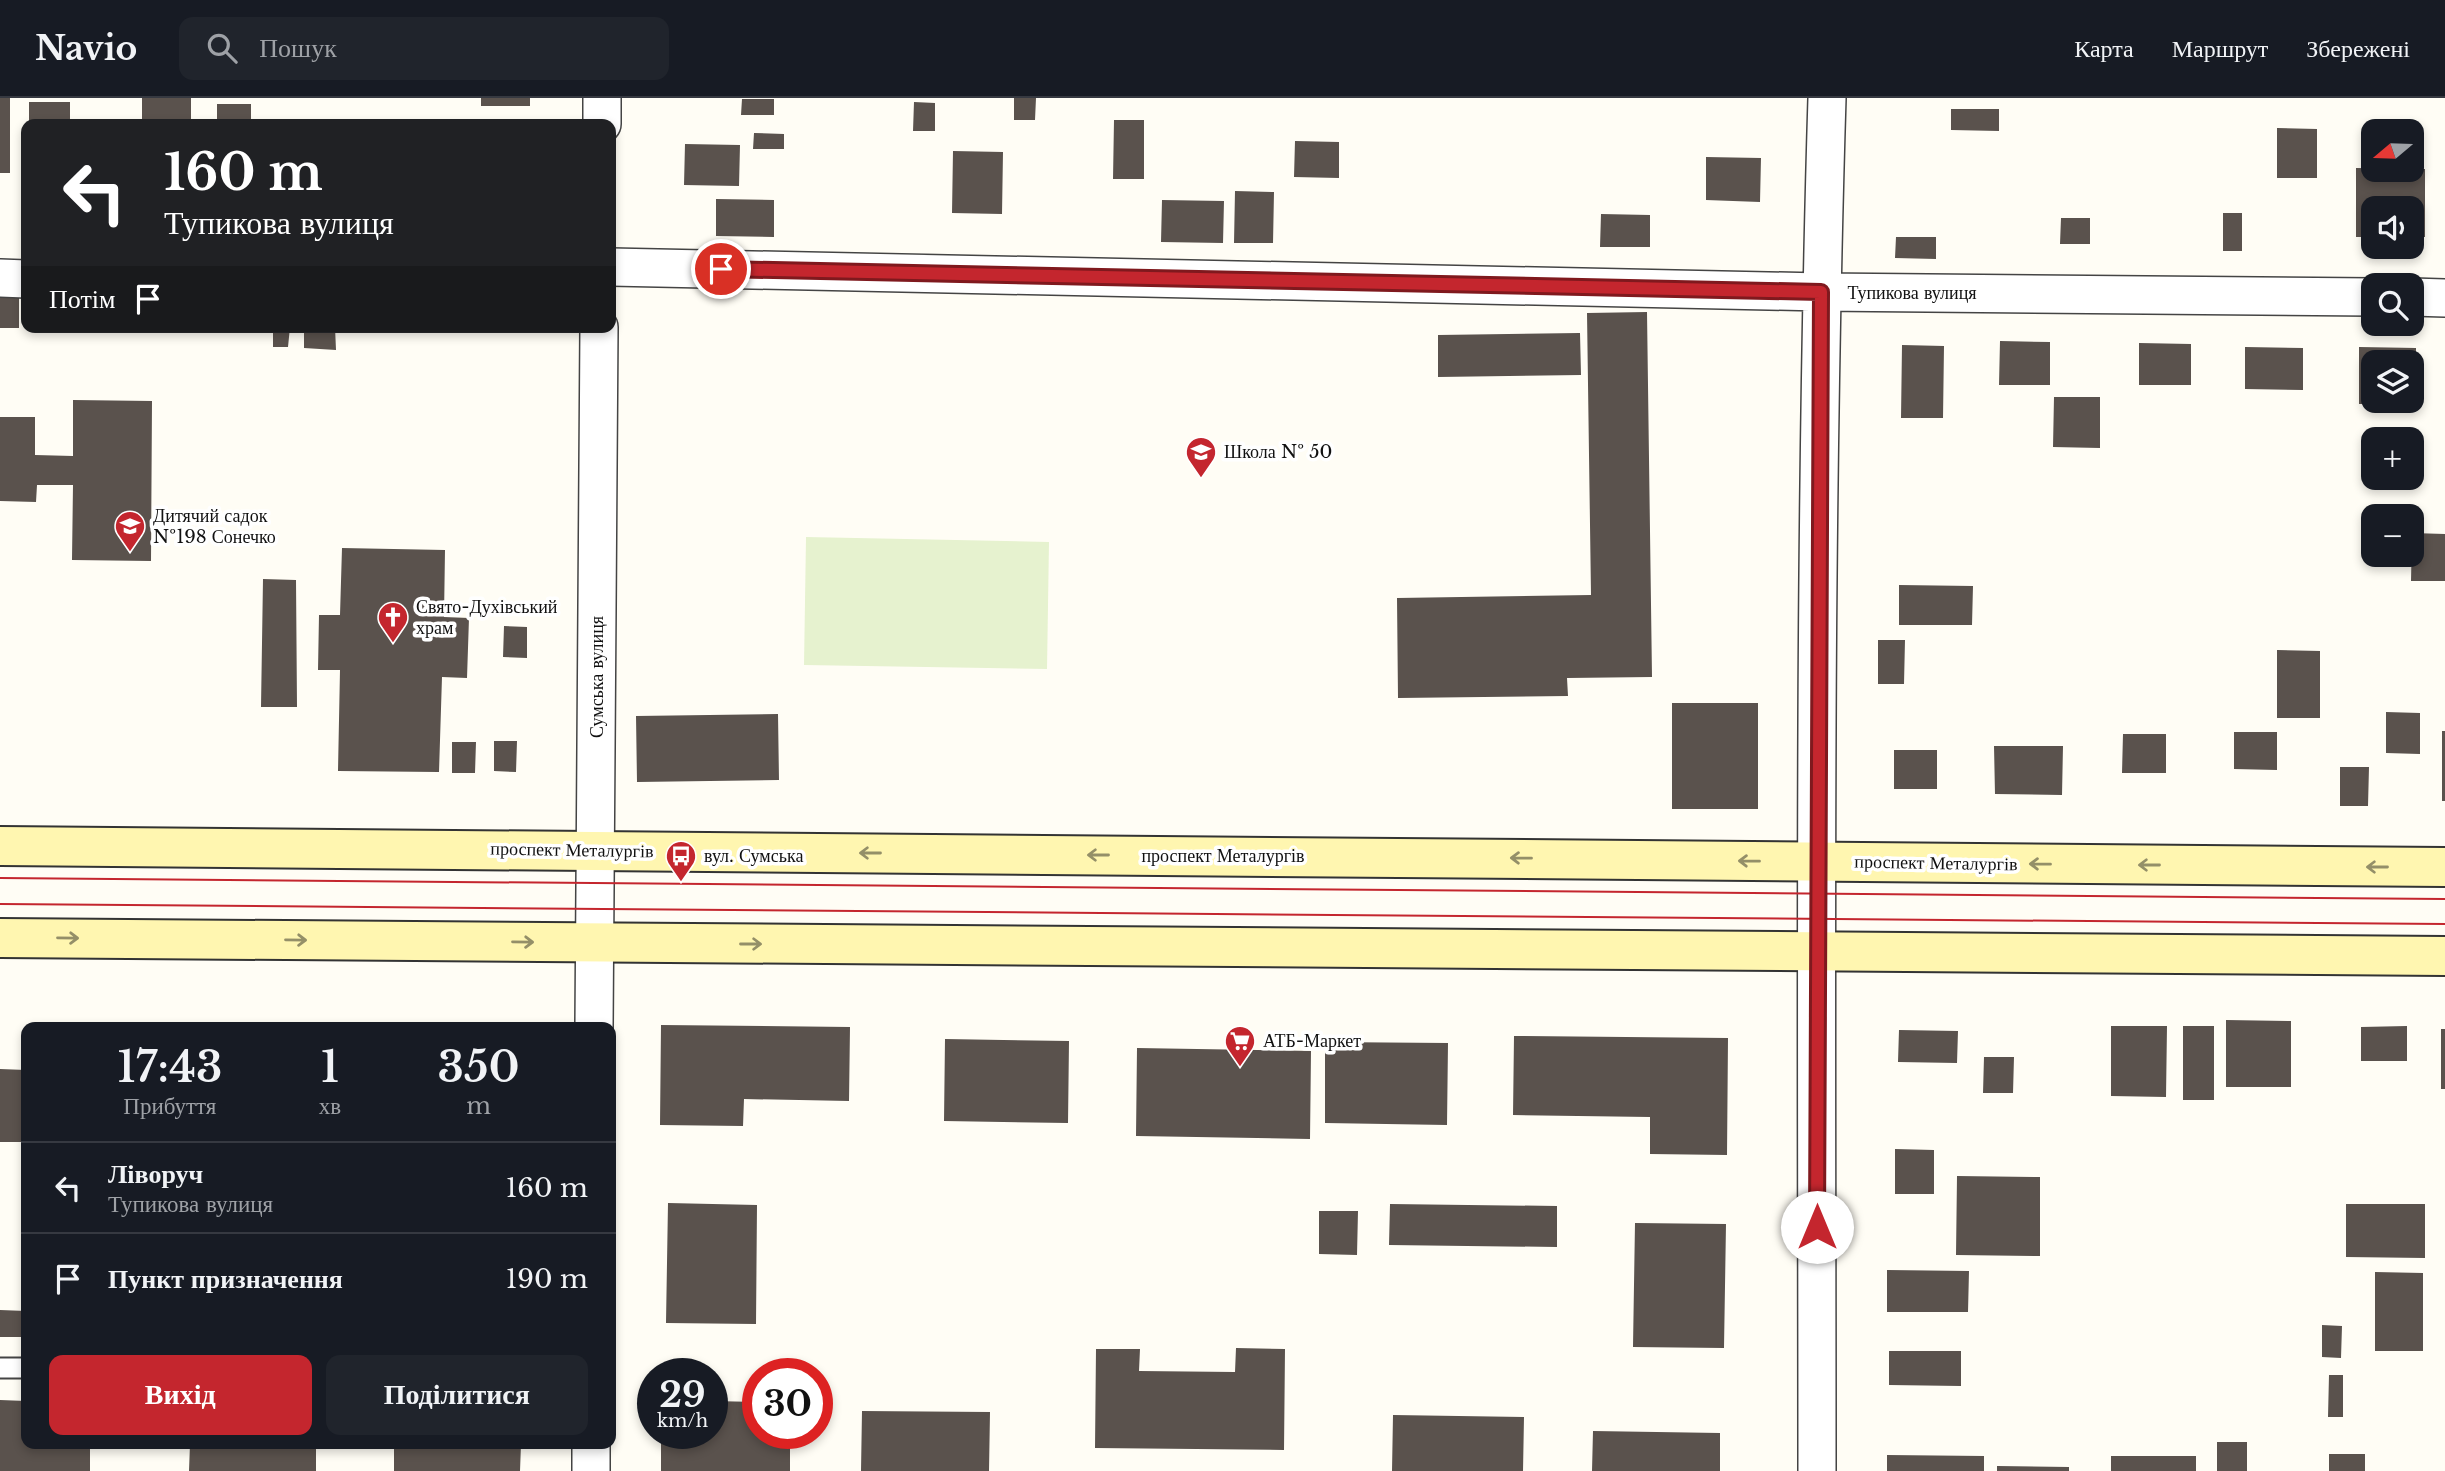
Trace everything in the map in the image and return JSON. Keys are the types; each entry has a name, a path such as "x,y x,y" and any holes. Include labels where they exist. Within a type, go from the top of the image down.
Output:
{"main road":[{"name":"проспект Металургів","path":"0,846 2445,867"},
{"path":"0,937 2445,956"}],"street":[{"path":"602,98 602,119"},
{"path":"1816,1471 1821,292 1827,98"},
{"name":"Тупикова вулиця","path":"616,267 1821,292 2361,297"},
{"path":"0,278 21,279"},
{"path":"2424,297 2445,298"},
{"name":"Сумська вулиця","path":"594,1022 598,333"},
{"path":"591,1449 591,1471"}],"lane":[{"path":"0,1368 21,1368"}],"green space":[{"path":"806,537 1049,542 1047,669 804,665"}],"building":[{"path":"0,98 10,98 10,173 0,173"},
{"path":"142,98 191,98 191,119 142,119"},
{"path":"481,98 530,98 530,106 481,106"},
{"path":"1014,98 1036,98 1035,120 1014,120"},
{"path":"742,99 774,99 774,115 741,115"},
{"path":"29,102 70,102 70,119 29,119"},
{"path":"914,102 935,103 935,131 913,131"},
{"path":"217,104 251,104 251,119 217,119"},
{"path":"1951,109 1999,109 1999,131 1951,130"},
{"path":"1114,120 1144,120 1144,179 1113,179"},
{"path":"2277,128 2317,129 2317,178 2277,178"},
{"path":"754,133 784,134 784,149 753,149"},
{"path":"1295,141 1339,142 1339,178 1294,177"},
{"path":"685,144 740,145 739,186 684,185"},
{"path":"953,151 1003,152 1002,214 952,213"},
{"path":"1706,157 1761,158 1760,202 1706,200"},
{"path":"2356,168 2361,168 2361,182 2424,182 2425,169 2425,237 2424,196 2361,196 2361,237 2356,237"},
{"path":"1235,191 1274,192 1273,243 1234,243"},
{"path":"716,199 774,200 774,237 716,236"},
{"path":"1162,200 1224,201 1223,243 1161,242"},
{"path":"2223,213 2242,213 2242,251 2223,251"},
{"path":"1601,214 1650,215 1650,247 1600,247"},
{"path":"2061,218 2090,218 2090,244 2060,244"},
{"path":"1896,237 1936,237 1936,259 1895,258"},
{"path":"0,298 19,298 19,328 0,328"},
{"path":"1647,312 1652,677 1567,678 1568,696 1398,698 1397,598 1591,595 1587,313"},
{"path":"273,333 289,333 288,347 273,347"},
{"path":"304,333 335,333 336,350 304,348"},
{"path":"1580,333 1581,375 1438,377 1438,335"},
{"path":"2000,341 2050,342 2050,385 1999,385"},
{"path":"2139,343 2191,344 2191,385 2139,385"},
{"path":"1902,345 1944,346 1943,418 1901,418"},
{"path":"2245,347 2303,348 2303,390 2245,389"},
{"path":"2359,347 2416,348 2361,350 2361,404"},
{"path":"2054,397 2100,397 2100,448 2053,447"},
{"path":"73,400 152,401 151,561 72,560 73,485 37,485 36,502 0,501 0,417 35,417 35,455 73,456"},
{"path":"2424,533 2445,534 2445,581 2411,581 2411,567 2424,567"},
{"name":"Свято-Духівський храм","path":"342,548 445,550 444,617 469,618 467,678 442,677 439,772 338,771 340,670 318,670 319,615 340,615"},
{"path":"263,579 296,580 297,707 261,707"},
{"path":"1899,585 1973,586 1972,625 1899,625"},
{"path":"504,626 527,627 527,658 503,657"},
{"path":"1878,640 1905,640 1904,684 1878,684"},
{"path":"2277,650 2320,651 2320,718 2277,718"},
{"path":"1672,703 1758,703 1758,809 1672,809"},
{"path":"2386,712 2420,713 2420,754 2386,753"},
{"path":"778,714 779,780 637,782 636,716"},
{"path":"2442,731 2445,731 2445,801 2442,801"},
{"path":"2234,732 2277,732 2277,770 2234,769"},
{"path":"2123,734 2166,734 2166,773 2122,773"},
{"path":"494,741 517,741 516,772 494,771"},
{"path":"452,742 476,742 475,773 452,773"},
{"path":"1994,746 2063,746 2062,795 1995,794"},
{"path":"1894,750 1937,750 1937,789 1894,789"},
{"path":"2340,767 2369,767 2368,806 2340,806"},
{"path":"2226,1020 2291,1021 2291,1087 2226,1087"},
{"path":"661,1025 850,1027 849,1101 744,1099 743,1126 660,1125"},
{"path":"2111,1026 2167,1026 2166,1097 2111,1096"},
{"path":"2183,1026 2214,1026 2214,1100 2183,1100"},
{"path":"2407,1026 2407,1061 2361,1061 2361,1027"},
{"path":"2441,1029 2445,1029 2445,1089 2441,1089"},
{"path":"1899,1030 1958,1031 1957,1063 1898,1062"},
{"path":"1514,1036 1728,1038 1727,1155 1650,1154 1650,1117 1513,1115"},
{"path":"945,1039 1069,1041 1068,1123 944,1121"},
{"path":"1325,1042 1448,1043 1447,1125 1325,1123"},
{"path":"1137,1048 1311,1051 1310,1139 1136,1136"},
{"path":"1984,1057 2014,1057 2013,1093 1983,1093"},
{"path":"0,1069 21,1070 21,1142 0,1142"},
{"path":"1895,1149 1934,1150 1934,1194 1895,1194"},
{"path":"1957,1176 2040,1177 2040,1256 1956,1255"},
{"path":"668,1203 757,1205 756,1324 666,1323"},
{"path":"1390,1204 1557,1206 1557,1247 1389,1245"},
{"path":"2346,1204 2425,1204 2425,1258 2346,1257"},
{"path":"1319,1211 1358,1211 1357,1255 1319,1254"},
{"path":"1635,1223 1726,1224 1724,1348 1633,1347"},
{"path":"1887,1270 1969,1271 1968,1312 1887,1312"},
{"path":"2375,1272 2423,1273 2423,1351 2375,1351"},
{"path":"0,1310 21,1311 21,1337 0,1337"},
{"path":"2322,1325 2342,1326 2341,1358 2322,1357"},
{"path":"1236,1348 1285,1349 1284,1450 1095,1448 1096,1349 1140,1349 1139,1371 1235,1372"},
{"path":"1889,1351 1961,1351 1961,1386 1889,1385"},
{"path":"2329,1375 2343,1375 2343,1417 2328,1417"},
{"path":"0,1400 21,1401 21,1449 90,1449 90,1471 0,1471"},
{"path":"728,1401 742,1402 742,1449 790,1449 790,1471 661,1471 661,1449 728,1449"},
{"path":"862,1411 990,1412 989,1471 861,1471"},
{"path":"1393,1415 1524,1417 1523,1471 1392,1471"},
{"path":"1593,1431 1720,1433 1720,1471 1592,1471"},
{"path":"2217,1442 2247,1442 2247,1471 2217,1471"},
{"path":"190,1449 316,1449 316,1471 189,1471"},
{"path":"394,1449 521,1449 520,1471 394,1471"},
{"path":"2329,1454 2365,1454 2365,1471 2329,1471"},
{"path":"1887,1455 1984,1456 1984,1471 1887,1471"},
{"path":"2111,1456 2196,1456 2196,1471 2111,1471"},
{"path":"1997,1466 2069,1467 2069,1471 1997,1471"}],"tram line":[{"path":"0,878 2445,899"},
{"path":"0,904 2445,924"}],"place":[{"name":"Школа № 50","path":"1201,479"},
{"name":"Дитячий садок №198 Сонечко","path":"130,553"},
{"name":"Свято-Духівський храм","path":"393,644"},
{"name":"вул. Сумська","path":"681,883"},
{"name":"АТБ-Маркет","path":"1240,1068"}],"route":[{"path":"721,269 1821,292 1817,1227"}]}
